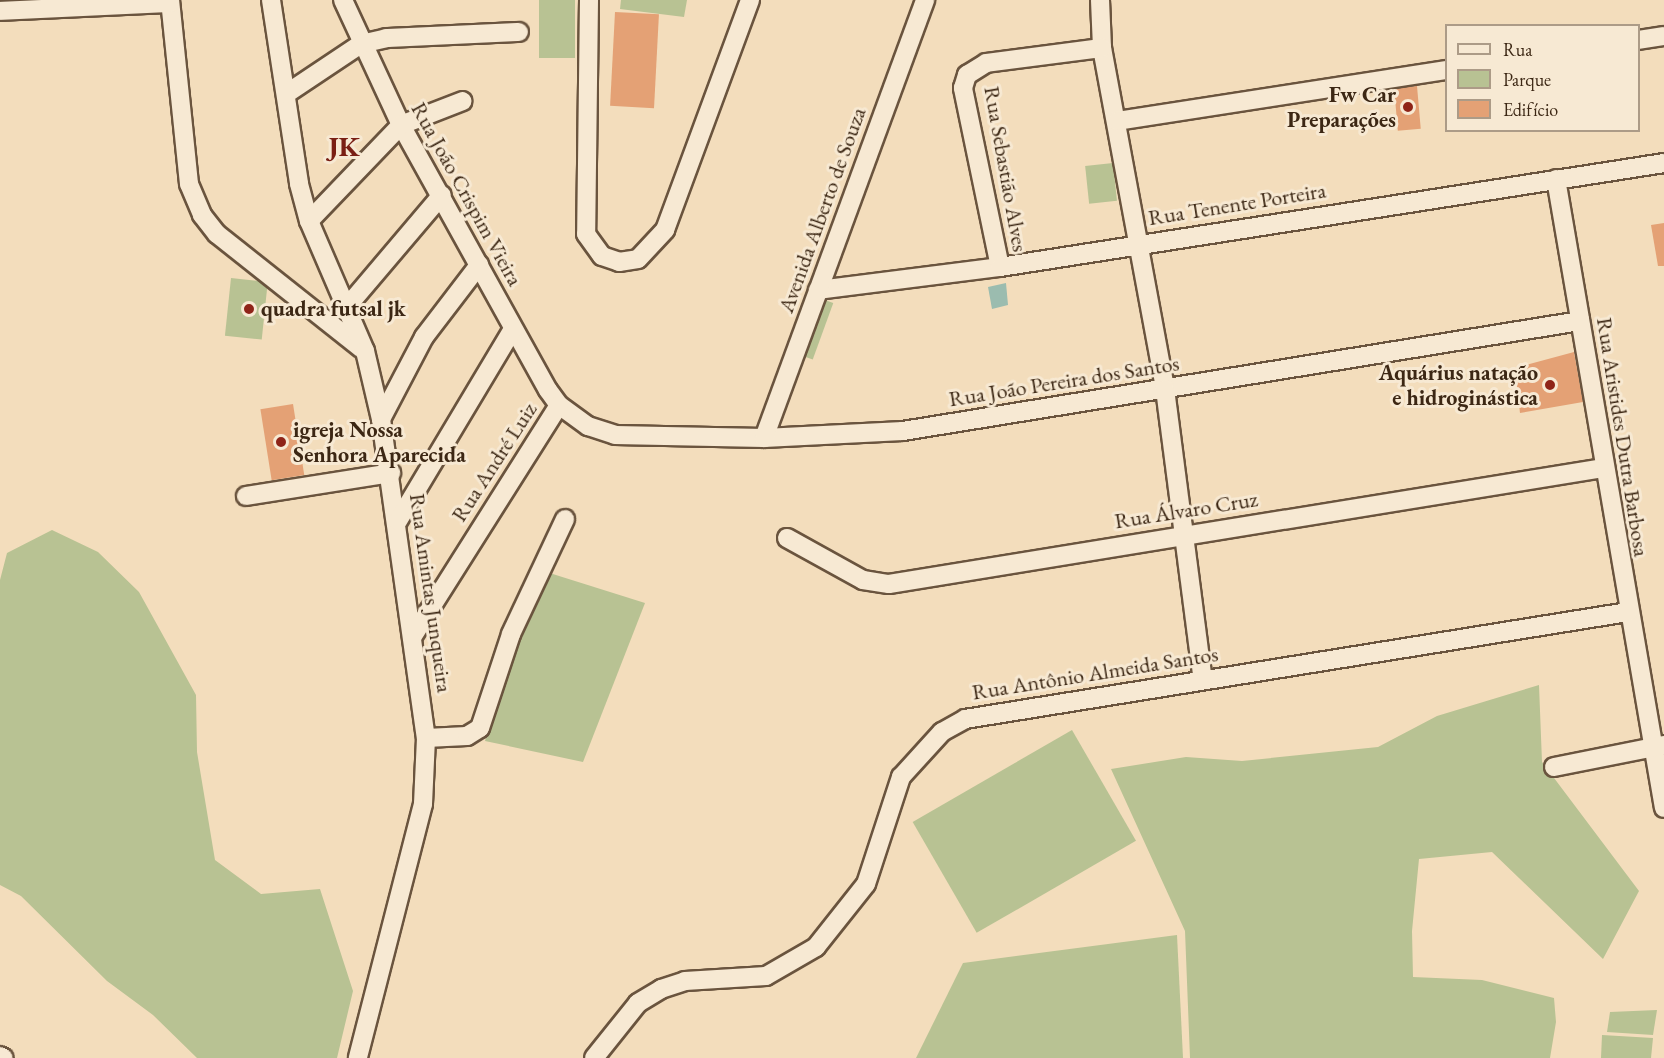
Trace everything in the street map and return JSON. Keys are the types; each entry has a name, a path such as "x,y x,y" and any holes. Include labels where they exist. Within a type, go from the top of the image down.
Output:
{"street":[{"name":"Rua Amintas Junqueira","path":"271,0 309,221 365,351 381,419 398,521 426,738 423,804 358,1058"},
{"name":"Rua João Crispim Vieira","path":"343,0 361,44 401,124 442,195 513,330 559,405"},
{"path":"589,0 586,234 602,256 619,262 638,259 666,230 750,0"},
{"name":"Avenida Alberto de Souza","path":"764,438 925,0"},
{"path":"1100,0 1102,48 1165,389 1203,680"},
{"path":"0,10 170,2 189,184 202,215 217,234 365,351"},
{"path":"286,94 361,44 386,38 519,32"},
{"path":"1640,40 1664,36"},
{"name":"Rua Sebastião Alves","path":"1000,267 963,88 967,75 986,63 1102,48"},
{"path":"1117,121 1445,70"},
{"path":"309,221 401,124 463,101"},
{"name":"Rua Tenente Porteira","path":"818,290 1000,267 1664,163"},
{"name":"Rua Aristides Dutra Barbosa","path":"1556,179 1628,612 1658,746 1664,808"},
{"path":"346,308 442,195"},
{"path":"381,419 424,337 479,265"},
{"name":"Rua João Pereira dos Santos","path":"559,405 588,426 615,435 764,438 903,431 1580,321"},
{"path":"398,521 513,330"},
{"name":"Rua André Luiz","path":"413,636 559,405"},
{"name":"Rua Álvaro Cruz","path":"787,538 863,580 889,584 1184,534 1604,468"},
{"path":"246,496 391,473"},
{"path":"426,738 467,736 480,728 511,634 565,519"},
{"name":"Rua Antônio Almeida Santos","path":"594,1058 638,1003 661,989 685,981 766,976 816,947 866,884 901,777 942,732 965,719 1001,710 1628,612"},
{"path":"1554,766 1658,746"},
{"path":"0,1056 4,1058"}],"green space":[{"path":"539,0 575,0 575,58 539,58"},
{"path":"621,0 687,0 684,17 620,9"},
{"path":"1113,163 1117,201 1089,204 1085,166"},
{"name":"quadra futsal jk","path":"231,278 268,282 262,340 225,336"},
{"path":"822,299 833,303 813,359 801,355"},
{"path":"52,530 98,552 139,592 196,695 197,752 215,860 261,894 320,889 353,991 337,1058 197,1058 153,1015 107,981 21,896 0,885 0,580 7,553"},
{"path":"540,570 645,603 583,762 485,741"},
{"path":"1539,685 1542,762 1639,891 1603,959 1492,852 1419,859 1412,931 1413,977 1482,980 1554,998 1556,1022 1550,1058 1190,1058 1185,931 1111,769 1186,757 1242,761 1378,747 1437,716"},
{"path":"1072,730 1136,841 977,933 913,822"},
{"path":"1177,935 1183,1058 916,1058 963,963"},
{"path":"1657,1010 1653,1035 1607,1032 1610,1012"},
{"path":"1602,1035 1653,1038 1651,1058 1601,1058"}],"shaded area":[{"path":"1006,283 1008,305 992,309 988,287"}],"building":[{"path":"615,12 659,14 654,108 610,106"},
{"name":"Fw Car Preparações","path":"1417,86 1421,129 1398,131 1394,88"},
{"path":"1664,223 1664,266 1658,266 1651,225"},
{"name":"Aquárius natação e hidroginástica","path":"1574,352 1583,402 1520,413 1515,368"},
{"name":"igreja Nossa Senhora Aparecida","path":"293,404 304,475 272,480 260,409"}],"place":[{"name":"Fw Car Preparações","path":"1408,107"},
{"name":"quadra futsal jk","path":"249,309"},
{"name":"Aquárius natação e hidroginástica","path":"1550,385"},
{"name":"igreja Nossa Senhora Aparecida","path":"281,442"}],"district":[{"name":"JK","path":"344,146"}]}
